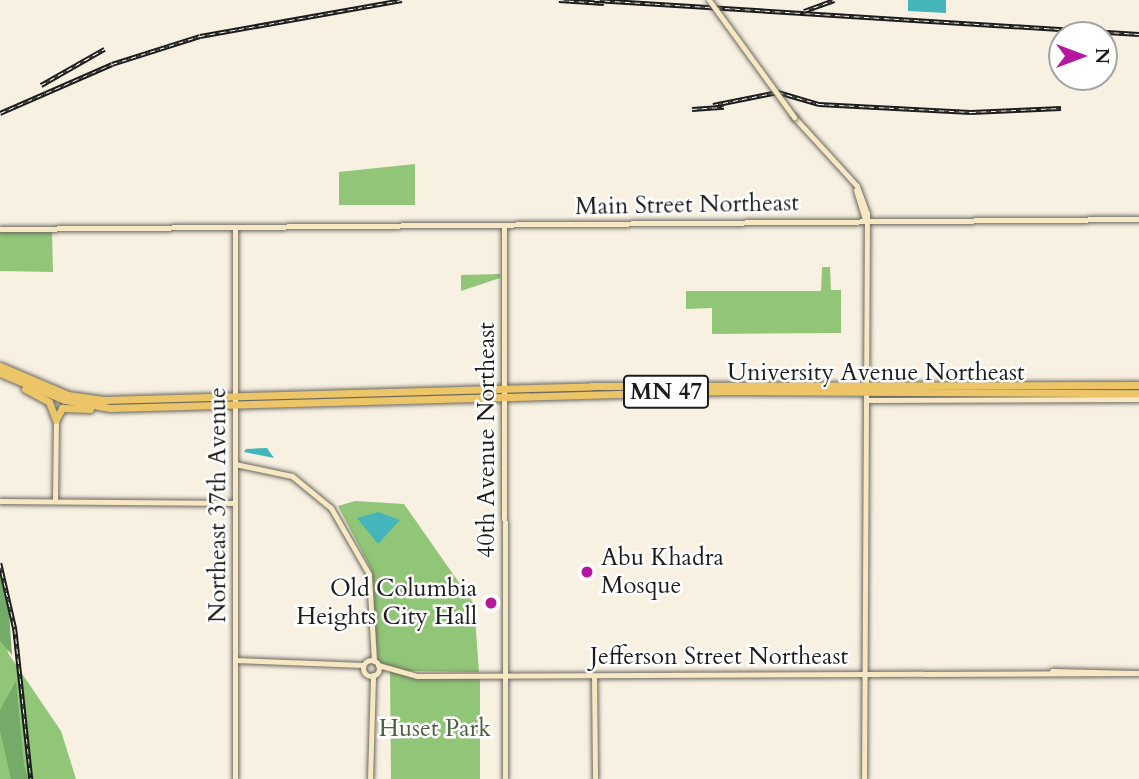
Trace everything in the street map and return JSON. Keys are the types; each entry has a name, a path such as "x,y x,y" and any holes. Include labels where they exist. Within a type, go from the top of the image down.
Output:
{"main road":[{"name":"MN 47","path":"0,366 93,400 235,402"},
{"name":"MN 47","path":"0,374 65,400 110,408 235,402"},
{"path":"0,374 49,402 55,420"},
{"name":"University Avenue Northeast","path":"866,393 1139,385"},
{"name":"University Avenue Northeast","path":"235,402 505,394 1139,393"},
{"path":"55,420 62,408 110,408"}],"street":[{"path":"709,0 794,117 850,177 864,219 864,779"},
{"name":"Main Street Northeast","path":"0,229 235,230 864,219 1139,219"},
{"name":"40th Avenue Northeast","path":"504,226 505,779"},
{"name":"Northeast 37th Avenue","path":"235,230 236,779"},
{"name":"University Avenue Northeast","path":"866,393 1139,399"},
{"path":"55,420 55,501"},
{"path":"235,464 292,476 331,508 369,574 370,779"},
{"path":"0,501 235,503"},
{"name":"Jefferson Street Northeast","path":"235,660 281,660 347,668 394,669 417,676 1137,673"},
{"path":"594,676 595,779"}],"green space":[{"path":"415,164 415,205 339,205 339,172"},
{"path":"0,232 52,232 53,272 0,271"},
{"path":"822,267 830,267 831,290 841,290 841,333 712,334 712,308 686,309 686,291 821,291"},
{"path":"500,274 500,278 461,291 461,275"},
{"name":"Huset Park","path":"355,501 404,504 474,604 479,672 407,671 378,664 371,569 338,506"},
{"path":"0,574 9,611 12,655 0,641"},
{"path":"0,602 8,653 61,731 76,779 0,779"},
{"name":"Huset Park","path":"390,671 418,679 480,679 480,779 391,779"},
{"path":"16,681 24,765 28,779 11,779 0,731 0,710"}],"water":[{"path":"908,0 946,0 946,13 908,11"},
{"path":"267,448 274,458 244,452 246,449"},
{"path":"378,512 400,520 378,544 357,518"}],"railway":[{"path":"0,113 112,64 200,36 402,0"},
{"path":"559,0 604,3"},
{"path":"595,0 1139,34"},
{"path":"804,11 834,0"},
{"path":"41,85 104,49"},
{"path":"713,105 778,92 819,104 971,112 1061,108"},
{"path":"692,109 724,107"},
{"path":"0,563 15,629 31,779"}],"place":[{"name":"Abu Khadra Mosque","path":"587,572"},
{"name":"Old Columbia Heights City Hall","path":"491,603"}]}
